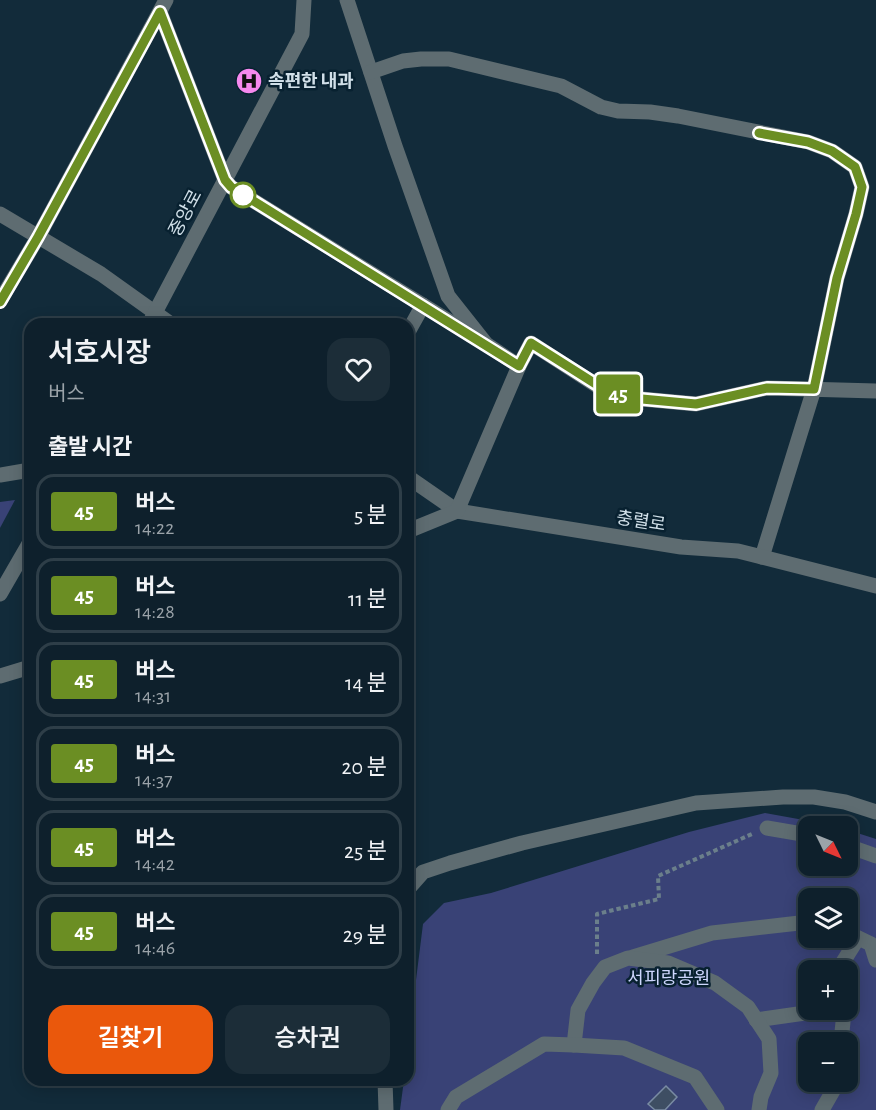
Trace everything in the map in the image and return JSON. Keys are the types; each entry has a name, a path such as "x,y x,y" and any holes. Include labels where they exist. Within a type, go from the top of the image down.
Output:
{"street":[{"name":"중앙로","path":"153,318 302,34 303,0"},
{"path":"347,0 448,296 486,344"},
{"path":"163,6 225,180 231,187 519,366"},
{"path":"0,302 38,237 163,6"},
{"path":"371,72 403,62 421,59 449,59 561,86 601,107 618,111 678,116 808,142 832,151 855,167 862,187 856,214 837,278 814,389 762,557"},
{"path":"0,214 101,274 151,318"},
{"path":"414,321 423,305"},
{"path":"414,529 457,511 531,343 602,388 631,398 696,404 767,388 876,391"},
{"path":"0,475 24,471"},
{"name":"충렬로","path":"414,481 457,511 681,547 738,551 876,586"},
{"path":"0,594 24,552"},
{"path":"0,676 24,669"},
{"path":"416,873 522,843 696,804 783,797 814,797 845,802 876,812"},
{"path":"767,828 798,833"},
{"path":"858,850 876,856"},
{"path":"574,1045 578,1010 605,967 712,933 798,923"},
{"path":"858,938 871,944 876,960"},
{"path":"628,958 668,963 715,983 748,1007 768,1039 771,1073 761,1097 759,1110"},
{"path":"756,1020 798,1014"},
{"path":"448,1110 456,1097 544,1044 624,1048 695,1077 717,1110"},
{"path":"386,1086 386,1110"},
{"path":"822,1110 832,1092"}],"path":[{"path":"605,967 596,953 597,914 659,898 658,876 767,828"}],"green space":[{"path":"15,500 0,528 0,502"},
{"name":"서피랑공원","path":"765,813 798,819 798,876 858,876 858,833 876,839 876,1110 400,1110 403,1086 414,1086 414,996 423,924 444,903 491,893 689,832"}],"building":[{"path":"666,1086 677,1097 665,1110 655,1110 648,1104"}],"bus line":[{"name":"45","path":"0,302 38,237 160,12 225,180 231,187 519,366 531,343 602,388 631,398 696,404 767,388 814,389 837,278 862,187 855,167 832,151 808,142 759,133"}],"place":[{"name":"속편한 내과","path":"249,81"}]}
